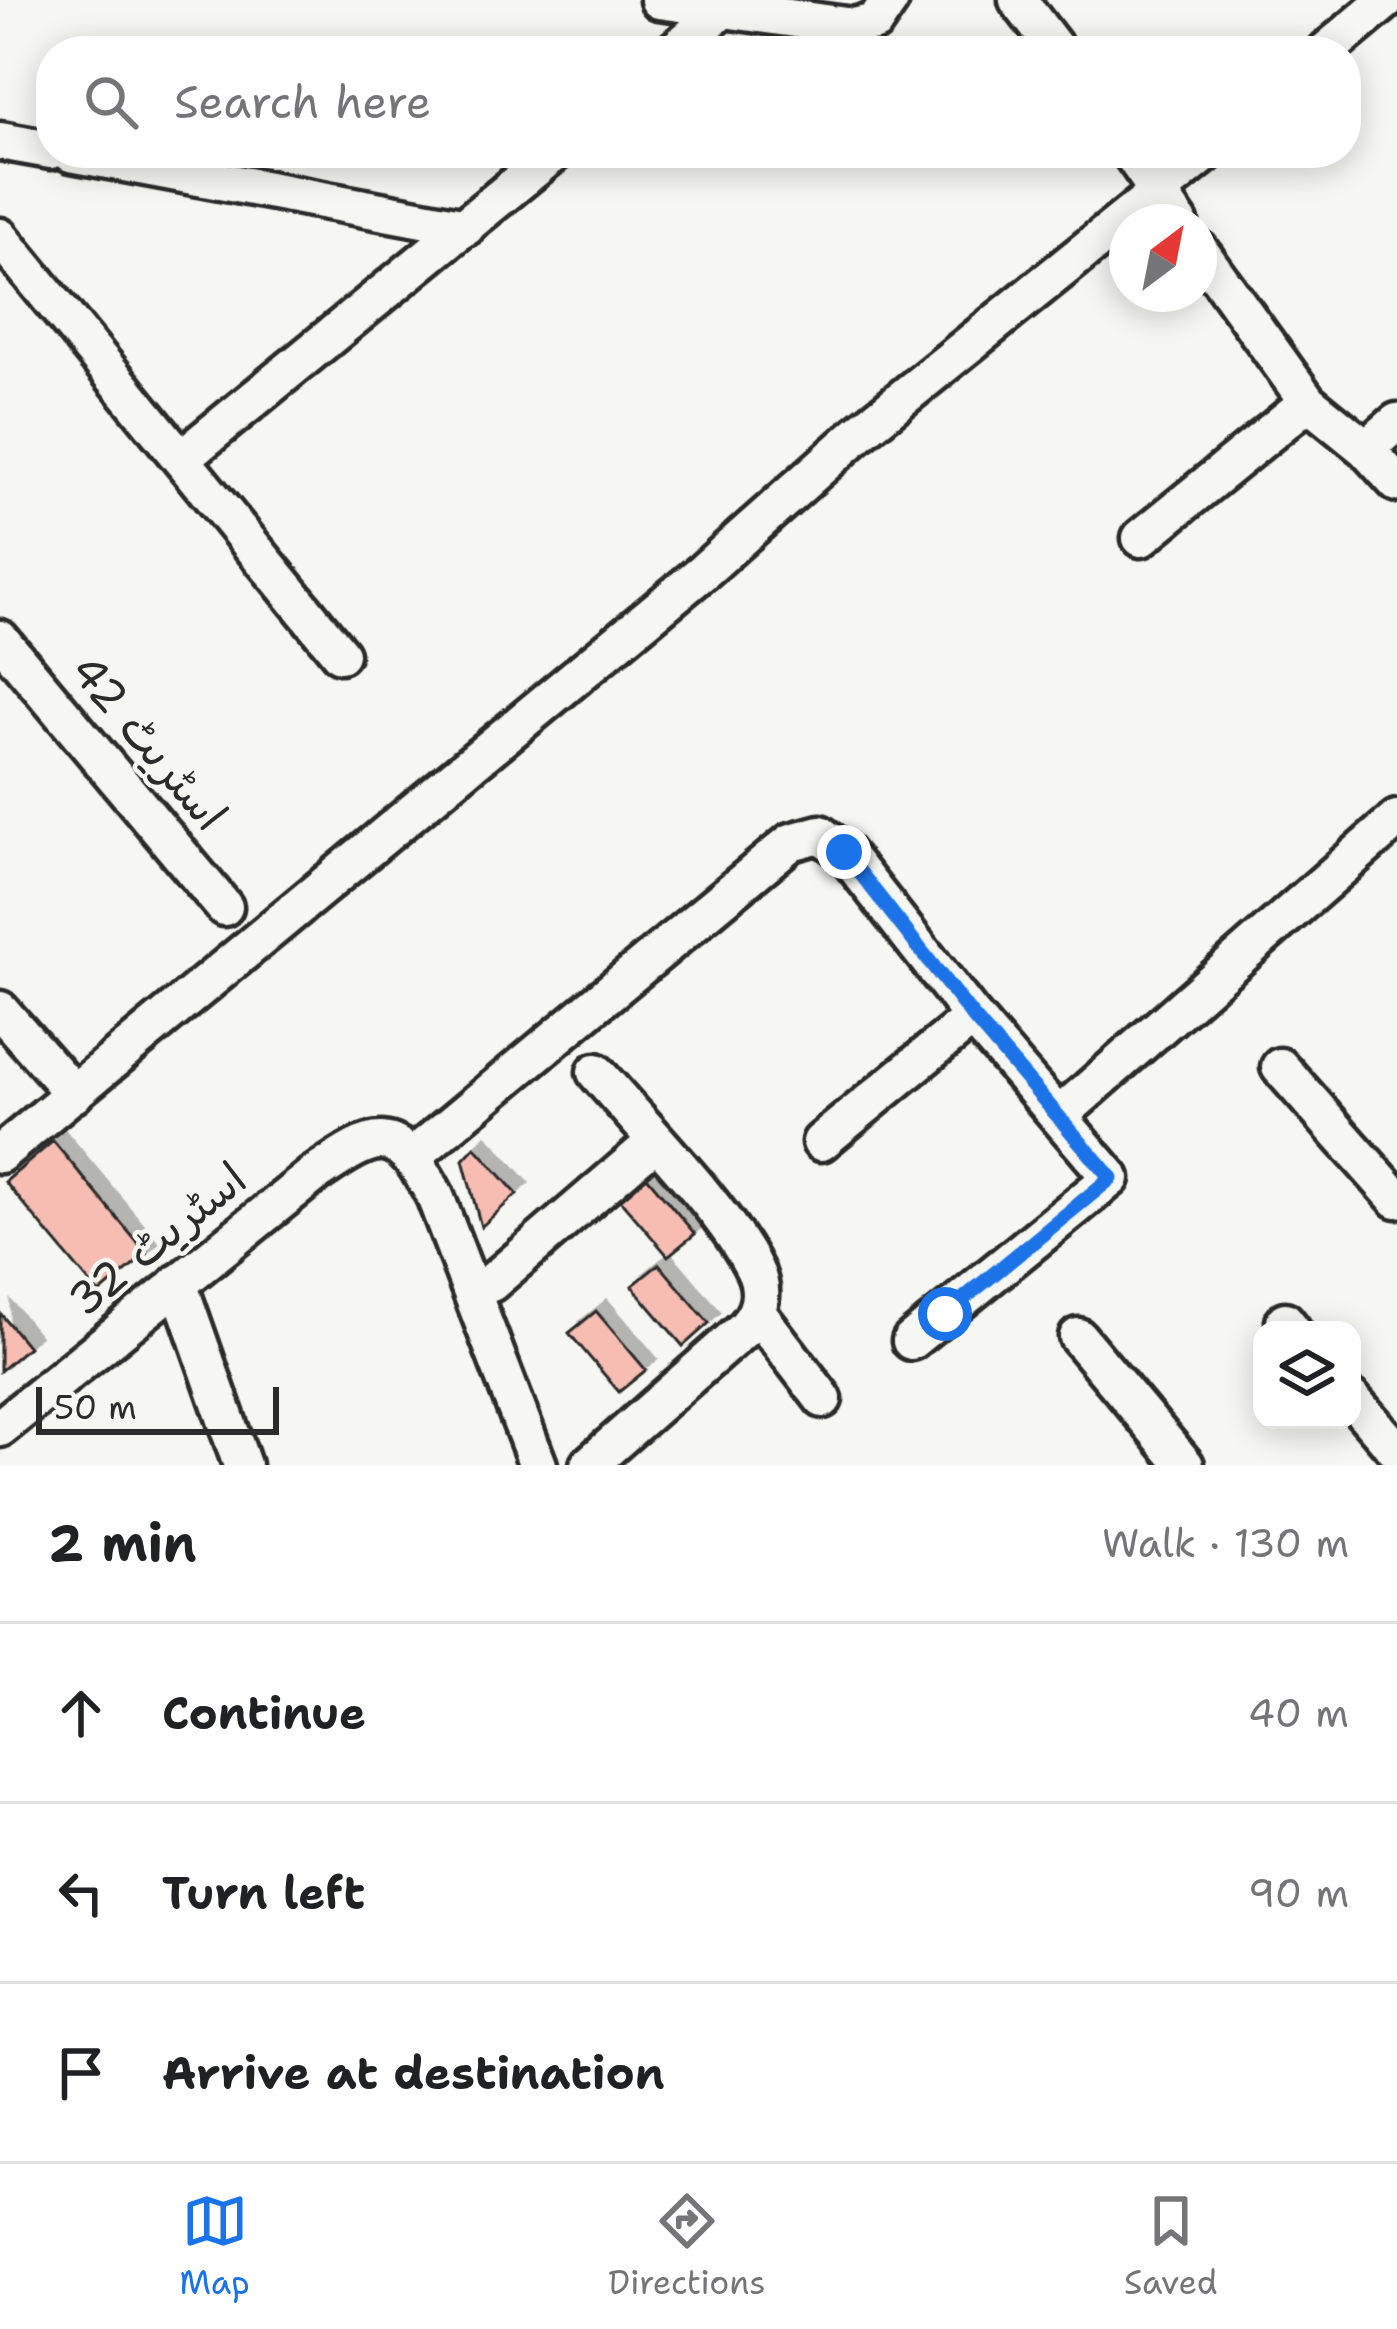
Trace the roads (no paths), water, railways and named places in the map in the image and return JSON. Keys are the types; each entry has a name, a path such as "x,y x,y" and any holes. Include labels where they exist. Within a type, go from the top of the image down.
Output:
{"street":[{"path":"659,0 854,27 875,22 890,0"},
{"path":"1018,0 1046,36"},
{"path":"1344,36 1387,0"},
{"path":"692,36 721,11"},
{"path":"0,141 36,147"},
{"path":"150,168 466,227"},
{"path":"182,458 536,168"},
{"path":"1141,168 1166,204"},
{"path":"1172,204 1196,168"},
{"path":"0,237 340,653"},
{"path":"0,1154 705,570 859,434 1109,252"},
{"path":"1217,275 1309,403 1366,449 1397,483"},
{"path":"1141,538 1309,403"},
{"path":"1366,449 1397,422"},
{"name":"اسٹریٹ 42","path":"0,639 224,907"},
{"name":"اسٹریٹ 32","path":"0,1428 312,1176 366,1140 397,1148 790,842 820,834 844,852 973,1017"},
{"path":"1061,1114 1391,835"},
{"path":"0,1010 74,1094"},
{"path":"821,1142 973,1017 1061,1114 1111,1178 911,1341"},
{"path":"1280,1067 1397,1199"},
{"path":"589,1465 758,1314 761,1293 754,1269 596,1072"},
{"path":"473,1290 491,1283 655,1142"},
{"path":"397,1148 473,1290 538,1465"},
{"path":"178,1283 242,1465"},
{"path":"758,1314 823,1399"},
{"path":"1078,1337 1185,1465"},
{"path":"1361,1409 1397,1451"}]}
